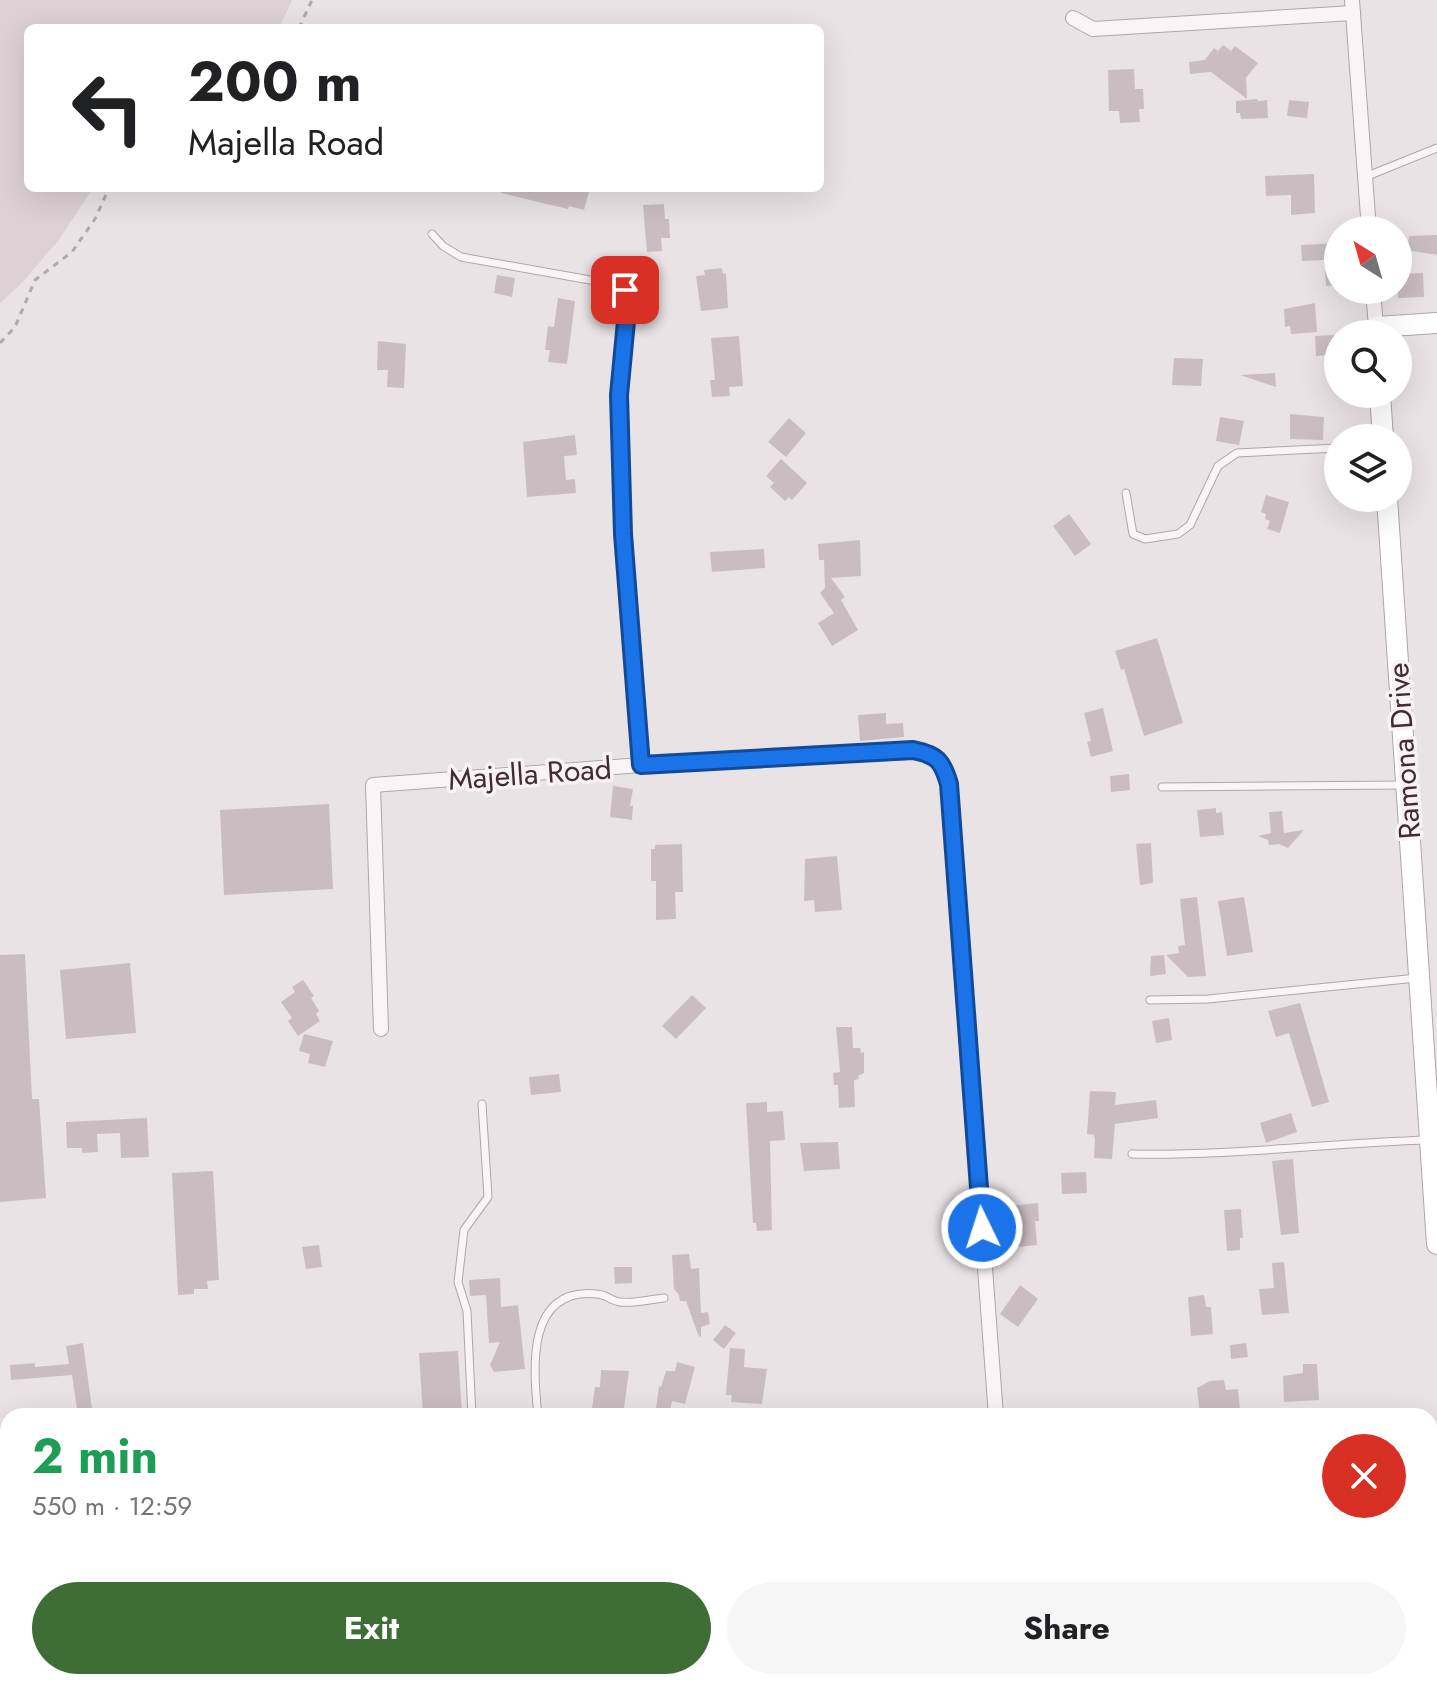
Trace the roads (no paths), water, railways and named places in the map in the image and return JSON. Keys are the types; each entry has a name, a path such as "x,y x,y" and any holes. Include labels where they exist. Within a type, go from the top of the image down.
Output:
{"street":[{"path":"1073,18 1093,29 1353,6 1368,216"},
{"path":"1412,326 1437,323"},
{"name":"Ramona Drive","path":"1388,512 1437,1244"},
{"name":"Majella Road","path":"381,1029 373,785 641,765 913,750 933,754 944,767 949,784 995,1408"}],"lane":[{"path":"1365,177 1437,148"},
{"path":"432,234 443,246 461,257 618,285 625,290 628,300 619,395 623,562 641,765"},
{"path":"1126,493 1133,534 1145,539 1178,534 1190,525 1218,466 1237,453 1324,449"},
{"path":"1162,787 1406,785"},
{"path":"1150,1000 1208,999 1419,978"},
{"path":"472,1408 467,1311 458,1282 464,1230 488,1197 482,1104"},
{"path":"1132,1154 1199,1155 1352,1142 1430,1140"},
{"path":"538,1408 539,1326 547,1313 566,1296 599,1293 620,1302 664,1298"}]}
